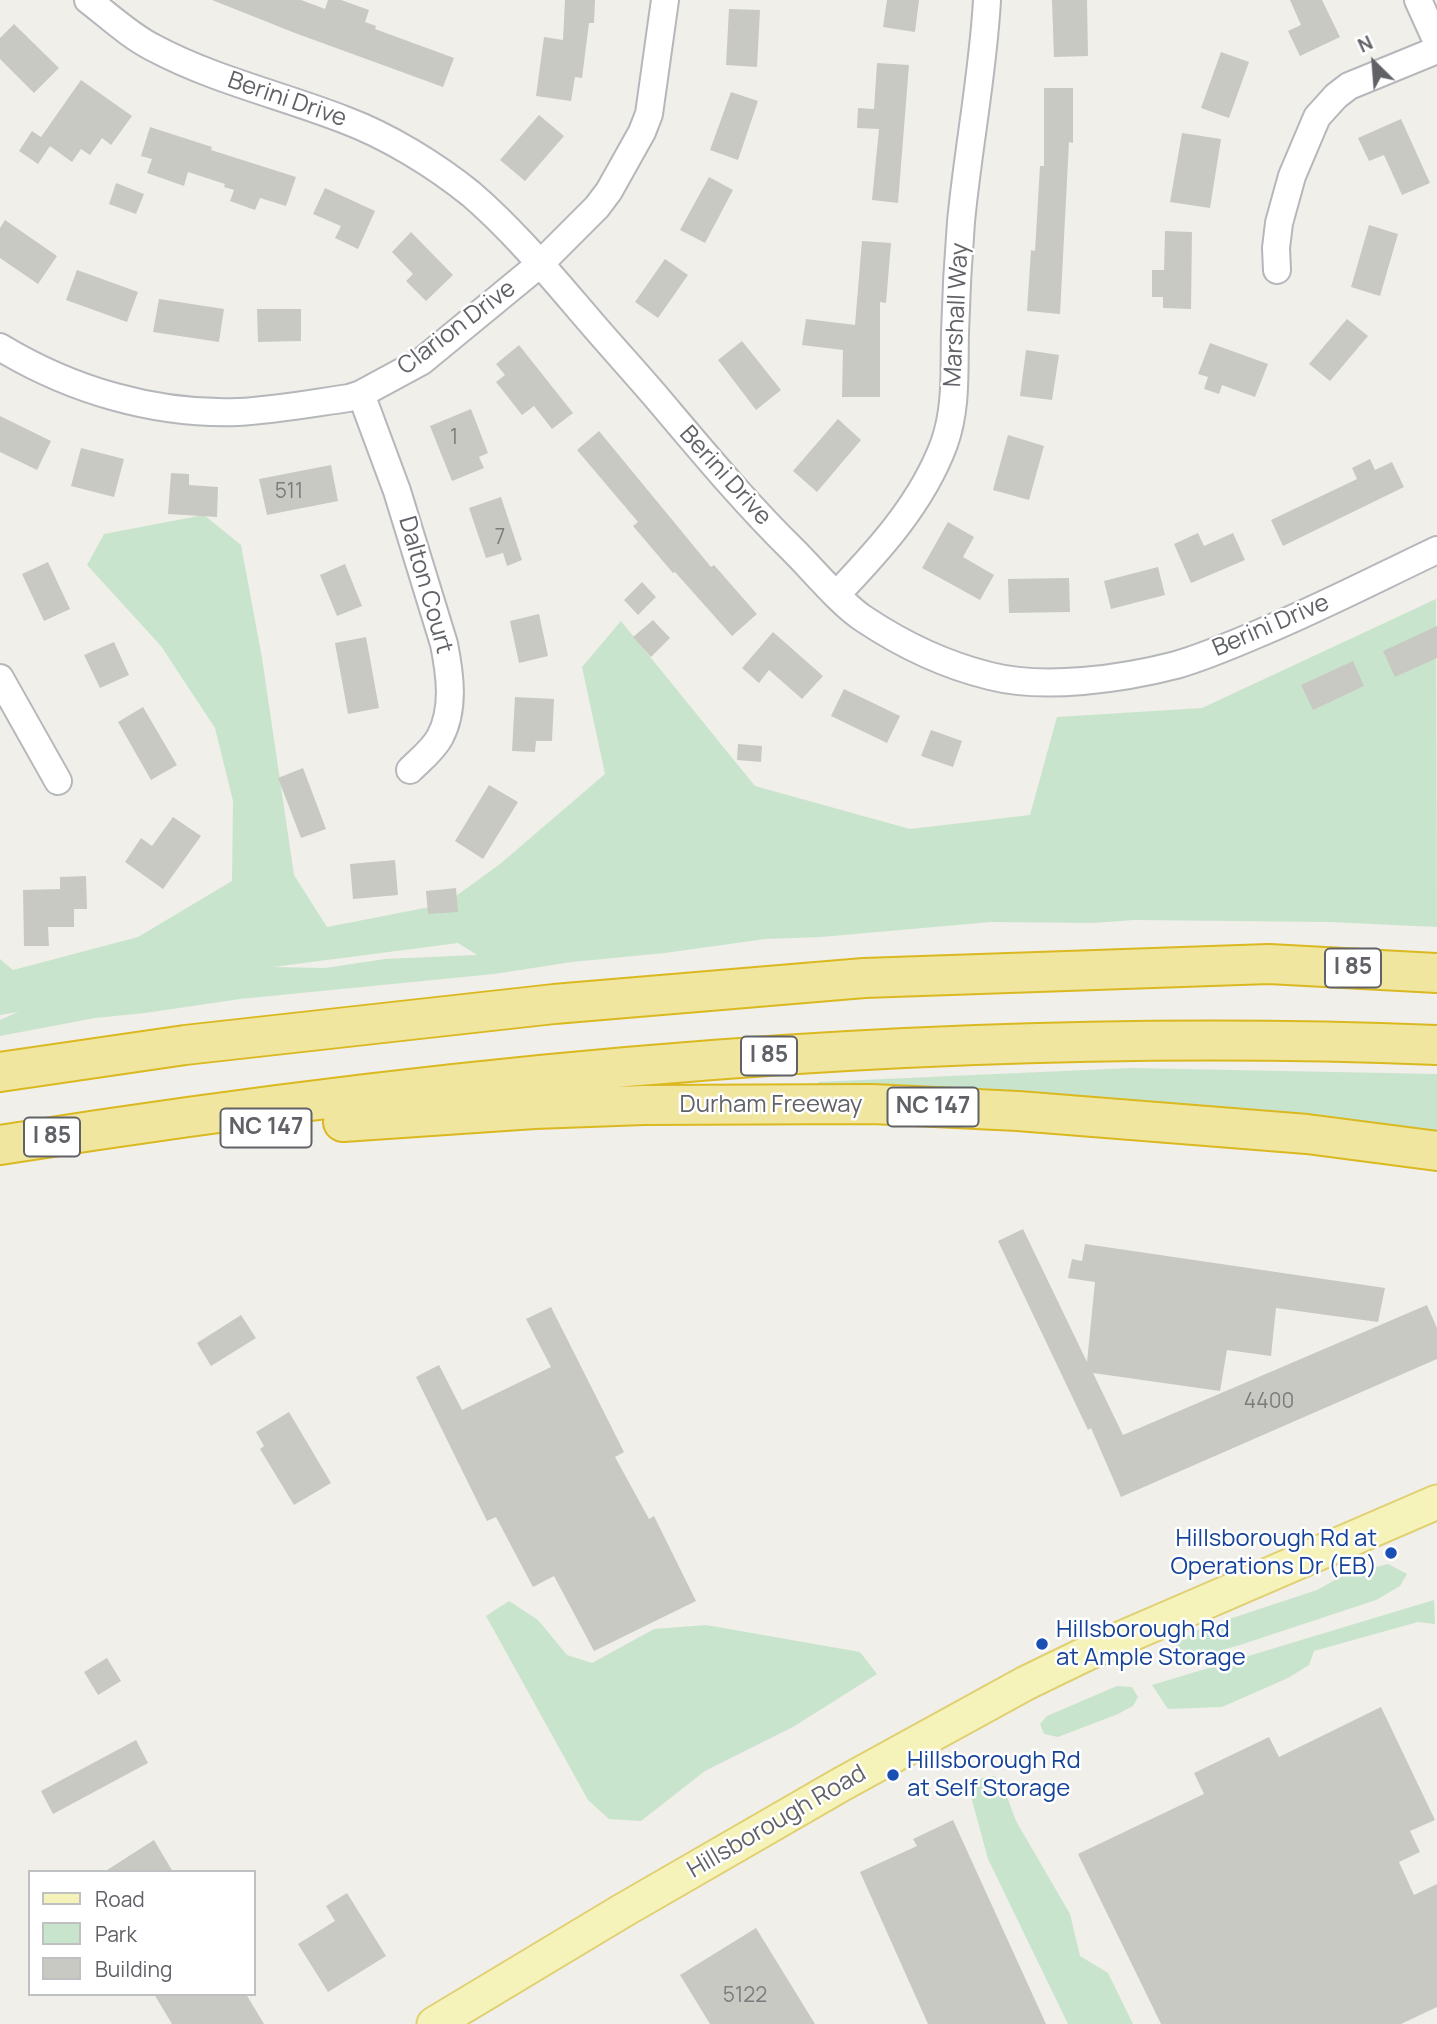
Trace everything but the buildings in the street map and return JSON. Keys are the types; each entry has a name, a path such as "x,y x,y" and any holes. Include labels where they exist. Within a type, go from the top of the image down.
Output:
{"highway":[{"path":"1269,964 1357,944 1437,947"},
{"name":"I 85","path":"0,1072 185,1045 554,1003 923,975 1269,964 1437,973"},
{"name":"I 85","path":"0,1145 223,1111 392,1091 785,1055 1073,1041 1243,1039 1437,1045"},
{"name":"Durham Freeway","path":"104,1129 185,1134 534,1109 644,1105 872,1104 1018,1111 1307,1134 1437,1151"}],"main road":[{"name":"Hillsborough Road","path":"434,2024 842,1784 1026,1683 1092,1651 1437,1502"}],"street":[{"name":"Berini Drive","path":"88,0 154,48 262,93 358,125 433,165 488,209 540,264 657,397 723,478 860,617 938,660 992,677 1021,682 1075,681 1142,673 1219,650 1437,550"},
{"name":"Clarion Drive","path":"0,347 59,377 131,402 209,412 239,412 349,398 361,394 422,361 540,264 597,207 642,132 653,94 666,0"},
{"name":"Marshall Way","path":"837,594 894,532 945,443 955,379 961,222 987,0"},
{"path":"1418,0 1437,42"},
{"path":"1277,270 1279,223 1292,176 1317,117 1349,86 1437,50"},
{"name":"Dalton Court","path":"361,394 397,492 444,644 449,670 448,710 439,738 410,770"},
{"path":"0,678 58,781"}],"green space":[{"path":"204,515 241,545 262,658 294,875 327,927 445,904 500,864 605,774 582,667 621,621 755,786 910,829 1030,815 1057,717 1202,708 1436,599 1437,927 1329,922 991,922 821,937 765,939 494,974 240,999 95,1018 0,1036 0,1020 18,1012 0,1015 0,959 13,970 138,937 232,881 233,801 215,728 161,646 87,565 104,534","holes":["458,943 477,955 385,959 325,968 273,967"]},
{"path":"1130,1068 1437,1074 1437,1136 821,1092 818,1082"},
{"path":"1388,1564 1407,1574 1400,1586 1376,1600 1187,1660 1176,1654 1174,1645 1199,1629 1317,1590 1344,1575"},
{"path":"1434,1600 1435,1624 1418,1622 1314,1651 1309,1665 1288,1678 1222,1707 1168,1709 1152,1685"},
{"path":"509,1601 538,1620 567,1655 592,1663 654,1629 706,1625 860,1652 877,1674 793,1727 705,1771 641,1821 609,1819 588,1800 486,1616"},
{"path":"1117,1686 1132,1687 1138,1697 1133,1706 1058,1737 1044,1734 1040,1724 1047,1716"},
{"path":"995,1776 1005,1791 1016,1821 1070,1914 1080,1956 1108,1973 1133,2024 1068,2024 988,1859 969,1789 982,1778"}],"place":[{"name":"Hillsborough Rd at Operations Dr (EB)","path":"1391,1553"},
{"name":"Hillsborough Rd at Ample Storage","path":"1042,1644"},
{"name":"Hillsborough Rd at Self Storage","path":"893,1775"}]}
